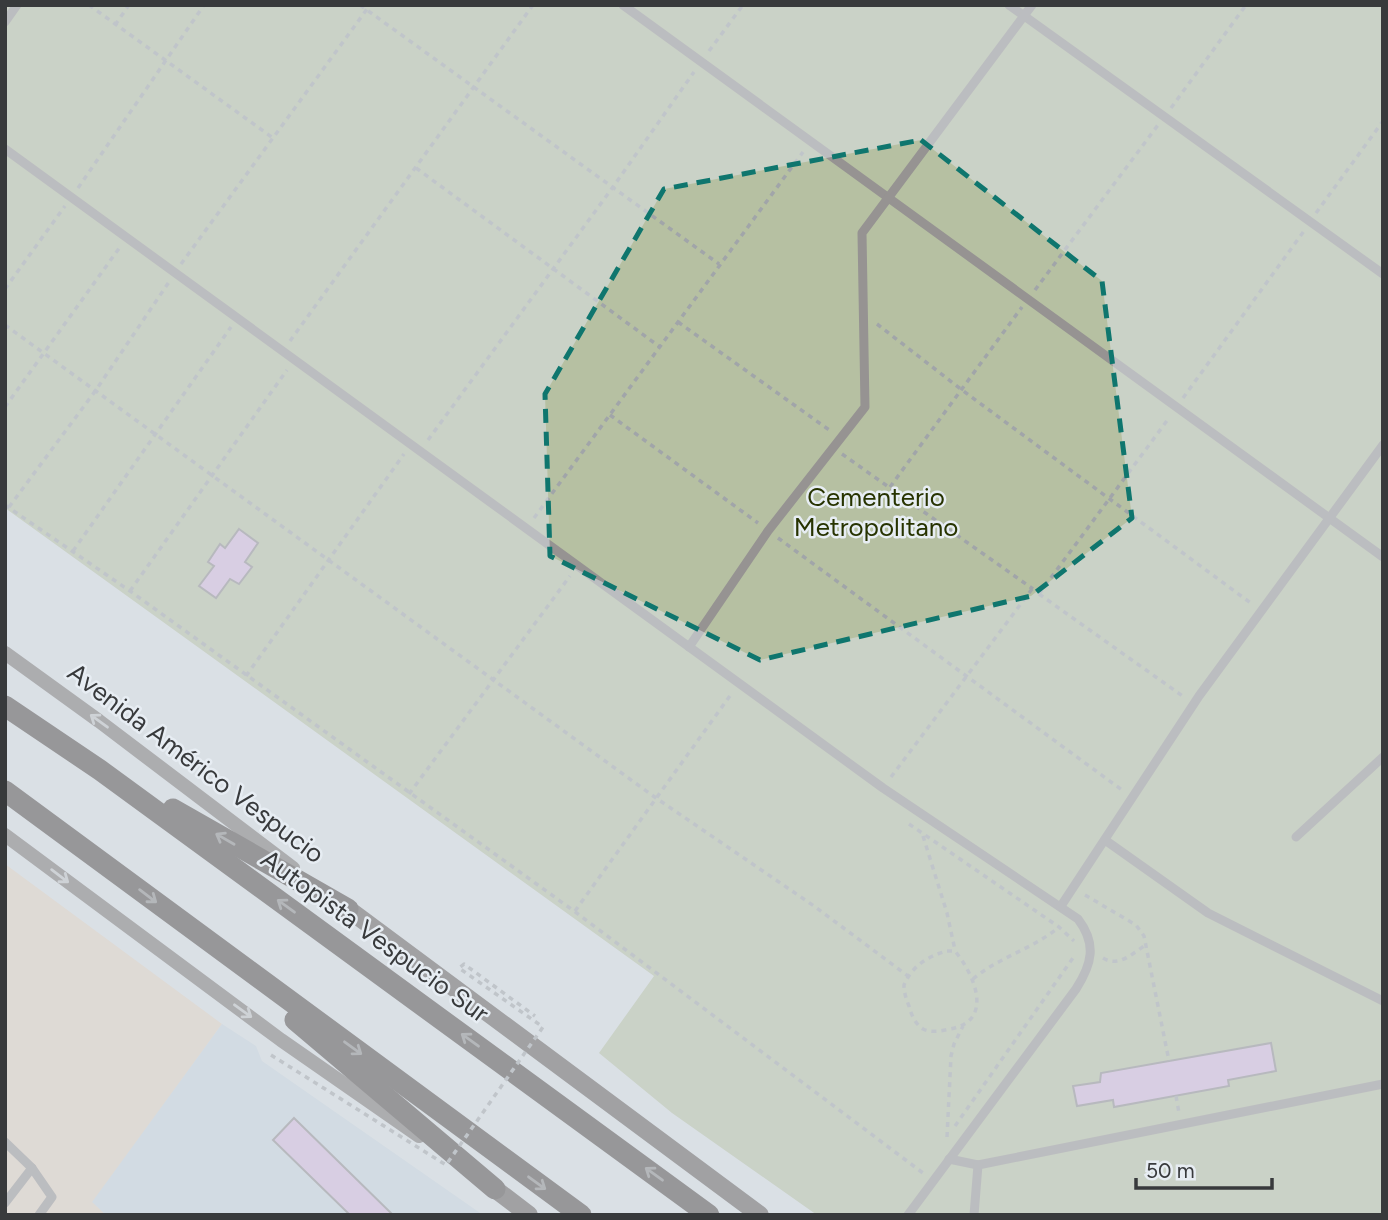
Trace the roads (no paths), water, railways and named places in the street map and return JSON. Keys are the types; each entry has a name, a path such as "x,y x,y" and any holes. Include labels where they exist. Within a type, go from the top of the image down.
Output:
{"highway":[{"name":"Autopista Vespucio Sur","path":"5,706 100,770 709,1215"},
{"path":"100,770 348,909"},
{"path":"5,792 581,1215"},
{"path":"219,950 318,1042 495,1189"}],"main road":[{"name":"Avenida Américo Vespucio","path":"7,654 760,1215"},
{"path":"5,835 281,1040 529,1215"}],"lane":[{"path":"5,22 17,5"},
{"path":"623,5 1383,557"},
{"path":"1009,5 1383,274"},
{"path":"690,647 768,531 842,439 864,407 862,233 1031,5"},
{"path":"5,149 884,788 1078,919 1083,925 1091,951 1088,969 1076,989 908,1215"},
{"path":"1061,906 1194,705 1383,445"},
{"path":"1296,836 1383,757"},
{"path":"1105,841 1208,913 1383,1001"},
{"path":"949,1159 978,1165 1383,1084"},
{"path":"5,1142 32,1168 52,1197 39,1215"},
{"path":"974,1215 978,1165"},
{"path":"5,1203 32,1168"}],"park label":[{"name":"Cementerio Metropolitano","path":"876,512"}]}
